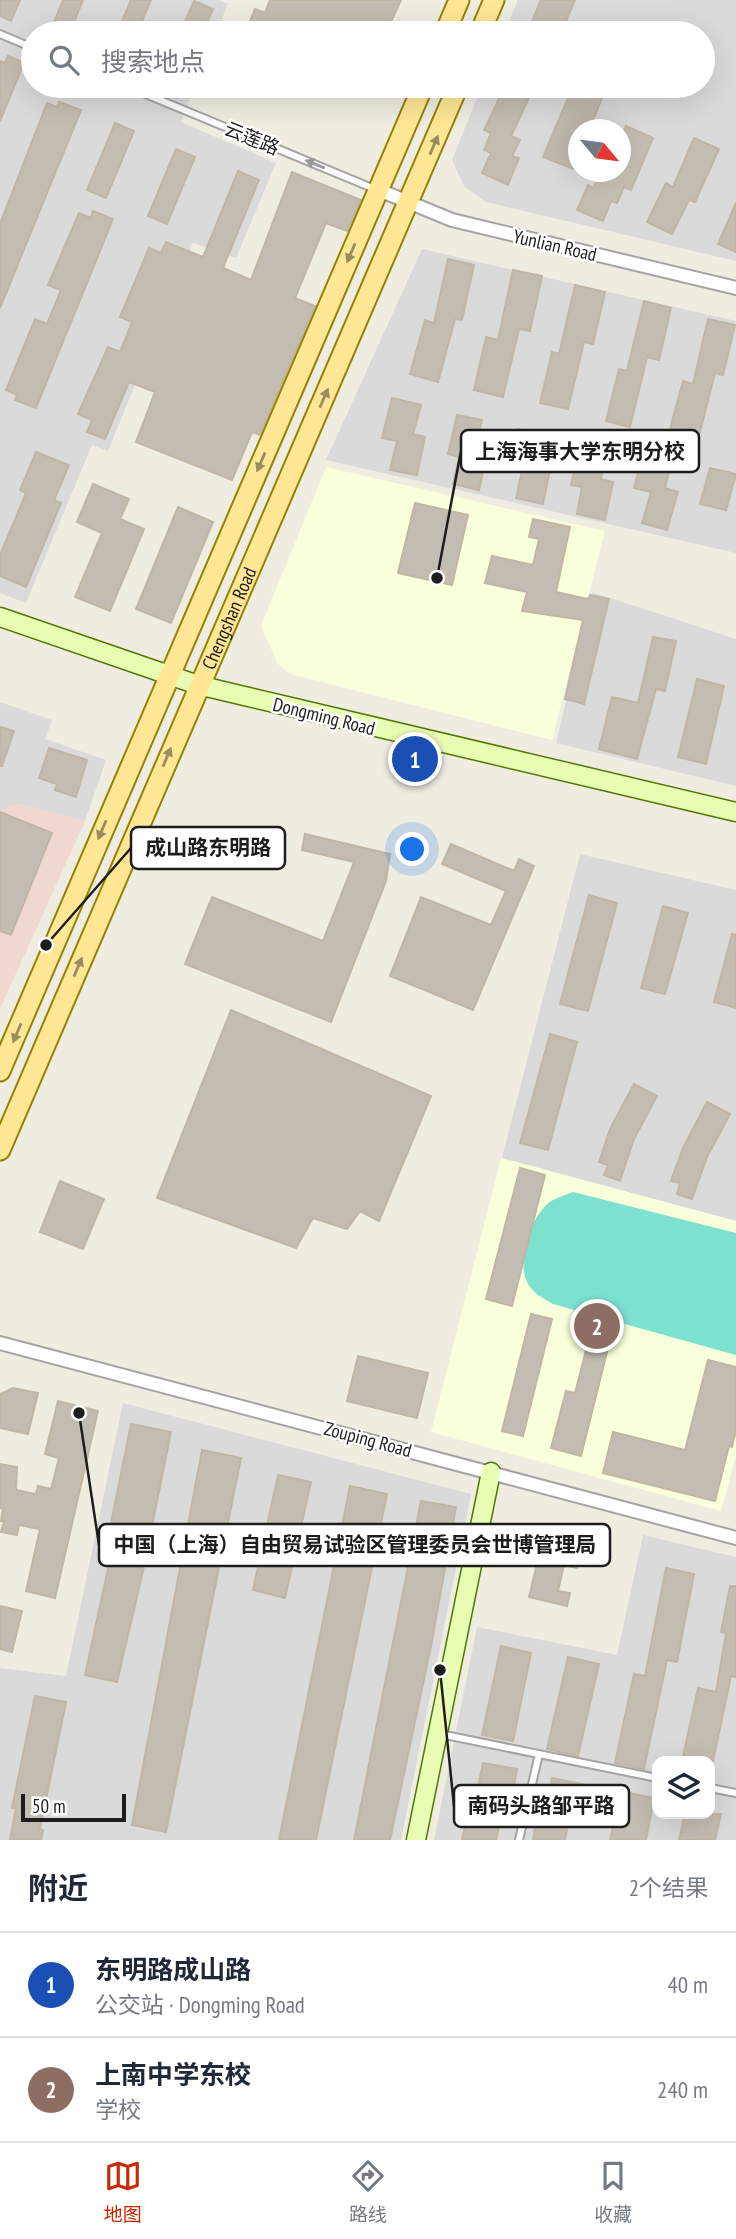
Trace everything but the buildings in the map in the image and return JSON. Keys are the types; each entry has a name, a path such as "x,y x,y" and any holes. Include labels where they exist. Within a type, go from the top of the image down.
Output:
{"main road":[{"path":"450,21 459,0"},
{"path":"485,21 494,0"},
{"name":"Chengshan Road","path":"0,1071 418,98"},
{"name":"Chengshan Road","path":"0,1150 453,98"},
{"name":"Dongming Road","path":"0,617 167,677 736,812"},
{"path":"416,1840 491,1472"}],"street":[{"name":"Yunlian Road","path":"379,190 452,220 736,288"},
{"name":"Zouping Road","path":"0,1343 736,1538"}],"lane":[{"path":"0,34 21,42"},
{"name":"云莲路","path":"155,98 379,190"},
{"path":"438,1734 652,1777"},
{"path":"519,1840 539,1754"},
{"path":"715,1789 736,1793"}],"shaded area":[{"path":"0,0 219,0 228,4 221,21 21,21 21,98 190,98 181,122 276,163 236,258 193,243 108,451 92,445 26,603 0,593"},
{"path":"518,0 736,0 736,261 486,202 464,186 452,160 477,98 715,98 715,21 509,21"},
{"path":"422,249 736,321 736,553 326,460"},
{"path":"326,467 605,531 552,740 290,674 278,664 261,626"},
{"path":"592,592 736,639 736,786 556,743"},
{"path":"0,702 52,720 45,739 106,760 85,821 19,804 0,811"},
{"path":"19,804 85,821 0,1009 0,811"},
{"path":"580,854 736,890 736,1221 502,1158"},
{"path":"501,1158 736,1221 736,1455 721,1511 431,1432"},
{"path":"573,1192 736,1233 736,1355 553,1304 533,1290 524,1274 527,1238 545,1206"},
{"path":"123,1403 471,1494 401,1840 0,1840 0,1668 66,1676"},
{"path":"643,1535 736,1557 736,1840 434,1840 477,1627 617,1655"}],"place":[{"name":"上海海事大学东明分校","path":"437,578"},
{"name":"东明路成山路","path":"415,759"},
{"name":"成山路东明路","path":"46,945"},
{"name":"上南中学东校","path":"597,1326"},
{"name":"中国（上海）自由贸易试验区管理委员会世博管理局","path":"79,1413"},
{"name":"南码头路邹平路","path":"440,1670"}]}
